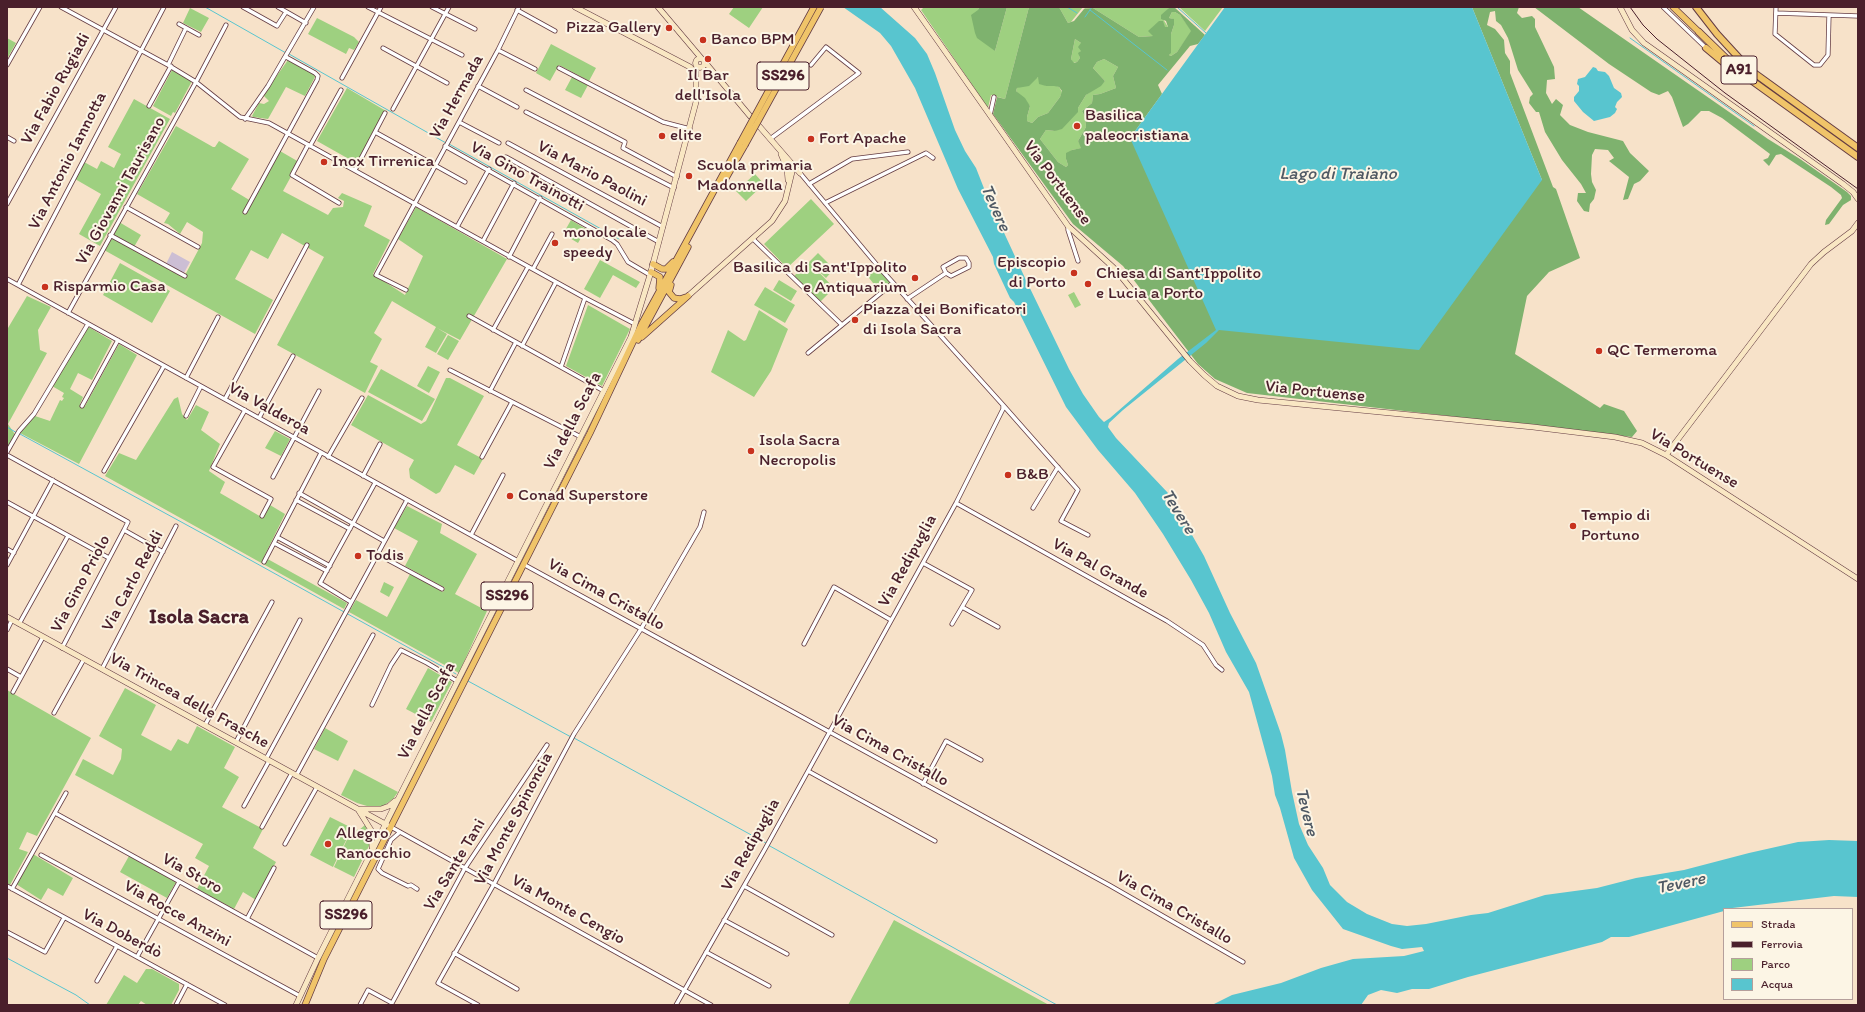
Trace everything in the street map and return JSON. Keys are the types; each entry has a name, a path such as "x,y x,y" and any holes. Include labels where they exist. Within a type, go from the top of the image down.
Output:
{"highway":[{"name":"A91","path":"1696,7 1732,52 1750,70 1785,97 1858,148"},
{"name":"A91","path":"1699,32 1732,64 1805,120 1858,157"},
{"path":"1706,48 1751,85 1797,117 1805,120"}],"main road":[{"name":"SS296","path":"612,387 674,274 814,7"},
{"name":"SS296","path":"305,1005 324,959 388,826 523,564 656,298 821,7"},
{"path":"1674,7 1699,32"},
{"path":"653,264 662,269 666,269 680,254"},
{"path":"650,273 660,277 661,284 656,298"},
{"path":"674,274 669,290 670,294 674,298 680,299 688,296"},
{"path":"635,345 646,333 688,296"}],"street":[{"path":"7,65 40,7"},
{"path":"61,7 141,50 196,82 240,117 245,119 258,119 269,123 414,202 532,270 635,324"},
{"name":"Via Fabio Rugiadi","path":"7,204 116,7"},
{"name":"Via Antonio Iannotta","path":"18,285 164,7"},
{"path":"243,7 277,26 286,12"},
{"path":"278,7 306,23"},
{"path":"245,119 286,57 314,7"},
{"path":"368,7 462,55"},
{"path":"342,78 381,7"},
{"path":"432,7 476,29"},
{"path":"393,109 449,7"},
{"path":"575,7 690,67 696,73 704,65 703,60"},
{"path":"658,7 750,116"},
{"name":"Via Portuense","path":"914,7 1068,226 1115,269 1190,361 1217,386 1232,394 1250,399 1605,435 1642,443 1666,455 1858,579"},
{"path":"1620,7 1632,30 1644,42 1843,184 1853,192 1858,199"},
{"path":"1663,7 1706,48"},
{"path":"1776,7 1775,34 1814,65 1820,65 1828,55 1829,15"},
{"path":"518,9 555,31"},
{"name":"Via Hermada","path":"406,290 376,275 448,139 459,122 498,50 518,9"},
{"path":"1776,13 1858,16"},
{"path":"179,24 199,35"},
{"name":"Via Giovanni Taurisano","path":"68,313 226,26"},
{"path":"149,106 186,28"},
{"path":"770,139 859,73 826,47 811,65"},
{"path":"383,48 447,83"},
{"path":"693,49 696,66 711,71"},
{"path":"498,50 535,70"},
{"path":"245,212 318,76 286,57"},
{"path":"690,67 698,59 703,60"},
{"path":"559,68 663,122 690,129"},
{"name":"Via della Scafa","path":"296,1005 371,852 388,826 399,797 604,391 635,324 690,129 696,102 696,73"},
{"path":"478,86 517,107"},
{"path":"339,203 292,175 341,90"},
{"path":"526,90 626,142 622,148 677,177"},
{"path":"990,115 994,96"},
{"path":"526,112 674,188"},
{"path":"355,170 386,113"},
{"path":"459,122 499,143"},
{"path":"760,126 779,149 791,168 800,173 907,299 1078,490 1061,521 1088,535"},
{"path":"375,132 465,182"},
{"path":"7,137 14,141"},
{"name":"Via Mario Paolini","path":"508,143 663,227"},
{"name":"Via Gino Trainotti","path":"445,145 612,240 617,244 628,262 650,273"},
{"path":"809,184 852,160 908,152"},
{"path":"825,203 926,153 933,158"},
{"path":"506,157 659,242"},
{"path":"688,296 772,221 781,209 791,168"},
{"path":"457,228 489,169"},
{"path":"483,241 514,183"},
{"path":"510,257 540,198"},
{"path":"126,207 198,247"},
{"path":"1666,455 1811,264 1852,231 1858,223"},
{"path":"1068,226 1078,261"},
{"path":"532,270 552,234"},
{"path":"110,235 185,276"},
{"path":"753,239 842,325"},
{"path":"225,399 307,245"},
{"path":"959,258 966,258 969,263 969,267 951,276 946,273 943,267 959,258"},
{"path":"493,330 528,267"},
{"path":"907,299 946,273"},
{"name":"Via Valderoa","path":"7,279 518,561"},
{"path":"522,346 556,282"},
{"path":"808,354 893,283"},
{"path":"561,367 585,298"},
{"path":"469,316 604,391"},
{"path":"186,378 218,317"},
{"path":"88,324 34,414 19,430 7,453 128,522 124,530"},
{"path":"82,406 118,340"},
{"path":"490,391 516,342"},
{"path":"259,418 294,356"},
{"path":"104,471 164,366"},
{"path":"450,370 580,437"},
{"path":"186,416 201,386"},
{"path":"273,477 319,391"},
{"path":"328,457 362,398"},
{"path":"482,457 512,402"},
{"name":"Via Redipuglia","path":"676,1005 808,772 956,503 1002,414 1003,405"},
{"path":"245,410 213,467 271,499 262,516"},
{"path":"363,476 380,444"},
{"path":"264,562 321,453"},
{"path":"1033,508 1058,467"},
{"path":"471,535 503,475"},
{"path":"7,565 53,480"},
{"path":"350,604 320,584 375,483"},
{"path":"299,493 384,540"},
{"path":"296,500 350,529"},
{"path":"244,806 384,540 407,500"},
{"path":"7,502 109,558"},
{"name":"Via Pal Grande","path":"956,503 1167,621 1203,645 1216,665 1222,670"},
{"name":"Via Monte Spinoncia","path":"478,1005 438,982 494,884 574,734 641,629 700,527 704,512"},
{"name":"Via Carlo Reddi","path":"102,669 176,526"},
{"name":"Via Gino Priolo","path":"62,648 124,530 163,552"},
{"path":"19,624 68,536"},
{"path":"276,537 330,566"},
{"path":"274,543 327,571"},
{"path":"7,549 14,553"},
{"path":"377,554 442,589"},
{"path":"923,562 972,590 952,624"},
{"name":"Via Cima Cristallo","path":"523,564 1109,885 1243,962"},
{"path":"804,644 834,587 891,620"},
{"path":"205,725 272,602"},
{"path":"962,607 998,627"},
{"path":"7,630 10,619"},
{"name":"Via Trincea delle Frasche","path":"10,619 388,826"},
{"path":"236,742 300,620"},
{"path":"262,827 373,635"},
{"path":"13,692 43,637"},
{"path":"372,705 391,665 401,650 427,663 457,681"},
{"path":"54,713 84,659"},
{"path":"7,669 21,677"},
{"path":"923,784 946,741 981,760"},
{"name":"Via Sante Tani","path":"360,1005 368,990 391,1004 465,868 547,745"},
{"path":"808,772 935,841"},
{"path":"285,844 317,787"},
{"path":"12,889 66,793"},
{"name":"Via Trincea delle Frasche","path":"357,808 375,810 386,808 399,797"},
{"name":"Via Trincea delle Frasche","path":"357,808 371,830 373,843 371,852"},
{"name":"Via Storo","path":"55,812 318,958"},
{"name":"Via Monte Cengio","path":"388,826 711,1005"},
{"path":"400,832 391,840 378,869 382,873 417,889"},
{"name":"Via Rocce Anzini","path":"41,855 300,996"},
{"path":"247,919 274,868"},
{"path":"137,957 179,882"},
{"name":"Via Doberdò","path":"7,886 224,1005"},
{"path":"744,886 832,935"},
{"path":"7,932 45,952 64,918"},
{"path":"724,920 787,954"},
{"path":"97,981 117,946"},
{"path":"706,952 769,986"},
{"path":"454,953 517,989"},
{"path":"176,1005 188,984"}],"shaded area":[{"path":"172,252 190,262 184,273 166,264"}],"green space":[{"path":"734,7 763,7 749,28 729,14"},
{"path":"924,7 979,7 978,10 995,51 1007,7 1029,7 1005,99 991,95 988,108 921,10"},
{"path":"979,7 1007,7 995,51 977,38 975,33 971,15 978,10"},
{"path":"1029,7 1059,7 1068,23 1074,21 1084,9 1093,8 1139,37 1153,36 1148,31 1159,21 1163,21 1165,27 1168,27 1166,21 1161,19 1161,15 1170,7 1174,7 1205,35 1198,44 1190,46 1158,85 1162,94 1130,138 1542,180 1472,7 1519,7 1517,13 1522,18 1532,16 1535,19 1535,27 1554,67 1555,79 1547,80 1546,93 1552,104 1556,99 1563,105 1560,115 1570,125 1588,132 1623,141 1630,153 1649,171 1640,181 1634,184 1628,199 1623,200 1629,177 1609,161 1614,158 1608,150 1595,149 1592,155 1591,174 1592,182 1596,190 1594,199 1590,204 1589,212 1584,211 1577,201 1578,193 1586,193 1581,184 1562,160 1545,132 1539,112 1536,112 1529,103 1530,97 1533,94 1518,70 1508,38 1501,25 1496,21 1495,11 1490,12 1487,25 1495,29 1504,40 1505,53 1510,61 1510,73 1553,187 1556,189 1580,258 1549,272 1527,296 1515,354 1600,408 1604,404 1624,411 1637,431 1632,437 1247,393 1215,379 1198,364 1123,266 1073,224 993,114 997,97 1005,99","holes":["1172,12 1175,12 1180,15 1191,31 1177,52 1171,56 1169,55 1171,53 1171,34 1174,19 1169,18","1075,39 1081,43 1078,47 1081,51 1078,53 1080,58 1074,63 1071,59","1104,59 1118,67 1113,76 1116,88 1093,95 1092,103 1082,111 1085,117 1086,127 1078,141 1081,148 1066,153 1068,165 1066,167 1058,162 1040,139 1046,130 1055,131 1062,129 1078,112 1078,108 1086,95 1101,86 1105,81 1093,68 1097,62","1038,77 1039,84 1059,87 1062,91 1060,97 1048,113 1038,117 1032,123 1027,121 1030,106 1025,98 1016,91 1017,88 1029,86"]},
{"path":"1059,7 1083,7 1071,22 1068,23"},
{"path":"1086,7 1170,7 1165,13 1163,19 1168,27 1156,25 1152,28 1153,36 1139,37 1093,8 1084,9"},
{"path":"1179,7 1223,7 1205,31"},
{"path":"1534,7 1578,7 1847,192 1851,196 1851,200 1843,205 1829,224 1825,225 1826,220 1842,198 1841,195 1831,187 1781,154 1776,155 1769,166 1763,160 1768,158 1770,154 1722,118 1709,111 1701,111 1683,127 1672,97 1668,91 1659,95 1651,92 1609,64"},
{"path":"190,8 209,18 201,32 183,23"},
{"path":"1172,12 1180,15 1192,31 1177,52 1171,56 1169,55 1171,52 1171,34 1174,25 1173,19 1169,18"},
{"path":"317,18 354,37 359,42 354,50 349,48 346,54 308,34"},
{"path":"7,38 16,43 7,59"},
{"path":"1075,39 1081,43 1081,51 1079,55 1080,58 1077,62 1073,63 1071,59"},
{"path":"551,44 596,68 589,81 559,65 550,81 536,73"},
{"path":"1104,59 1118,67 1113,76 1116,88 1093,95 1092,103 1082,111 1085,117 1086,127 1078,141 1082,148 1072,150 1066,159 1068,165 1066,167 1058,162 1040,139 1046,130 1055,131 1078,108 1086,95 1105,81 1093,68 1097,62"},
{"path":"288,60 316,75 305,96 286,87 268,119 253,117 252,116 259,103 264,104 269,101 263,95"},
{"path":"172,70 192,81 175,113 173,112 171,116 153,106"},
{"path":"572,77 588,85 581,98 565,90"},
{"path":"1038,77 1046,86 1054,85 1059,87 1062,92 1048,113 1038,117 1032,123 1027,121 1030,106 1016,91 1017,88"},
{"path":"347,88 386,111 356,163 317,141"},
{"path":"134,99 170,119 100,246 79,234 101,194 75,179 84,162 97,169 101,161 114,168 121,154 108,147"},
{"path":"176,126 213,147 215,147 219,141 249,159 231,189 251,201 280,151 299,162 283,191 328,215 333,208 343,207 344,201 338,198 342,193 372,206 364,226 390,240 373,274 405,295 423,256 398,239 416,207 507,259 460,340 437,328 447,334 436,353 425,347 436,327 392,301 374,333 382,339 370,362 378,366 365,393 277,345 324,257 282,233 268,259 251,250 235,279 273,300 255,334 104,250 111,237 184,277 202,243 203,232 187,222 180,234 168,224 164,223 170,213 137,194"},
{"path":"755,174 764,184 746,201 736,191"},
{"path":"811,199 834,224 787,268 764,244"},
{"path":"571,220 586,229 578,243 563,234"},
{"path":"119,222 141,235 134,247 112,234"},
{"path":"818,253 834,269 826,278 809,262"},
{"path":"600,260 640,282 636,288 613,275 600,298 584,289"},
{"path":"809,262 834,288 820,302 794,276"},
{"path":"120,263 170,291 152,323 103,295"},
{"path":"876,267 891,283 880,292 866,274"},
{"path":"779,280 797,291 791,301 773,290"},
{"path":"765,287 795,305 785,323 754,305"},
{"path":"1074,292 1081,305 1075,308 1068,295"},
{"path":"27,296 51,307 38,330 40,350 47,353 8,424 16,436 7,449 7,327 8,328"},
{"path":"588,305 630,329 602,386 566,366"},
{"path":"759,310 788,329 771,371 754,397 711,372 728,330 744,341 746,340"},
{"path":"87,326 112,341 92,380 78,373 70,389 83,397 80,404 85,406 119,344 137,355 79,464 20,433 35,416 50,421 60,400 62,401 64,398 62,397 64,393 52,386"},
{"path":"448,335 459,341 448,360 437,354"},
{"path":"428,366 440,372 429,393 417,386"},
{"path":"381,369 435,399 422,421 368,392"},
{"path":"446,378 450,378 484,396 457,445 483,459 474,475 455,465 440,492 436,494 410,478 409,469 414,460 351,425 368,395 421,424 426,421"},
{"path":"178,397 182,414 187,420 196,405 209,412 201,430 220,444 209,471 225,482 220,493 263,518 270,505 285,514 264,557 347,603 344,609 105,476 119,453 136,460 174,399"},
{"path":"275,431 290,439 281,456 265,448"},
{"path":"407,506 442,524 440,533 477,554 455,594 487,611 459,673 349,612 356,600 387,617 410,574 443,592 445,588 405,566 418,541 394,528"},
{"path":"384,582 394,587 389,597 380,592"},
{"path":"428,668 452,682 431,722 406,709"},
{"path":"125,688 156,705 141,735 171,751 178,739 188,744 197,726 235,747 224,768 239,777 222,807 263,829 253,848 276,862 256,900 243,892 234,909 197,889 209,866 195,858 203,844 75,775 83,759 113,775 121,759 122,749 99,736"},
{"path":"7,690 91,738 37,836 27,832 19,849 28,852 10,885 7,883"},
{"path":"325,728 348,741 338,761 314,749"},
{"path":"354,769 398,792 393,799 383,806 367,806 341,795"},
{"path":"330,817 352,828 333,867 310,855"},
{"path":"365,825 370,838 369,846 354,877 334,867 352,829 359,830"},
{"path":"33,854 73,878 63,896 48,888 41,900 16,884"},
{"path":"129,856 176,882 167,898 120,872"},
{"path":"894,920 1049,1005 848,1005"},
{"path":"146,969 152,969 179,984 179,990 171,1005 147,1005 141,1001 138,1005 106,1005 124,975 137,983"}],"water":[{"name":"Lago di Traiano","path":"843,7 880,7 915,38 927,54 955,130 965,151 976,168 987,196 1025,278 1069,369 1083,394 1104,422 1178,359 1216,330 1130,138 1225,7 1472,7 1542,180 1419,350 1219,330 1206,343 1123,410 1109,423 1108,427 1116,438 1168,493 1204,556 1230,613 1256,663 1281,734 1299,824 1308,845 1323,868 1330,885 1347,902 1367,914 1392,924 1407,926 1426,924 1488,913 1545,895 1597,888 1636,878 1684,870 1798,842 1829,840 1858,841 1858,897 1834,896 1723,908 1723,911 1629,937 1611,937 1602,942 1468,977 1429,989 1412,989 1397,993 1381,990 1368,995 1361,1005 1212,1005 1232,995 1281,983 1321,968 1353,959 1404,956 1424,951 1422,947 1402,949 1343,929 1312,890 1294,858 1275,795 1272,776 1249,692 1226,652 1209,613 1163,534 1135,493 1098,450 1066,407 1014,302 1010,298 994,264 993,257 958,189 915,88 891,46 880,33"},
{"path":"1593,67 1598,71 1605,72 1609,76 1614,88 1621,93 1622,97 1617,102 1615,107 1617,109 1615,113 1610,117 1594,121 1583,112 1574,101 1574,97 1579,91 1579,86 1577,84 1578,79 1585,77"}],"waterway":[{"path":"205,7 286,53"},
{"path":"1067,7 1077,13"},
{"path":"1085,17 1092,7"},
{"path":"1177,7 1206,33"},
{"path":"1090,10 1167,70"},
{"path":"1630,38 1754,126"},
{"path":"289,54 446,143"},
{"path":"449,144 619,239"},
{"path":"7,427 17,433"},
{"path":"20,434 456,674"},
{"path":"468,681 571,737"},
{"path":"574,738 766,843"},
{"path":"768,845 1057,1005"},
{"path":"7,958 76,995 90,1005"}],"railway":[{"path":"1630,7 1643,25 1657,39 1725,93 1858,189"}],"place":[{"name":"Pizza Gallery","path":"669,28"},
{"name":"Banco BPM","path":"703,40"},
{"name":"Il Bar dell'Isola","path":"708,59"},
{"name":"Basilica paleocristiana","path":"1077,126"},
{"name":"elite","path":"662,136"},
{"name":"Fort Apache","path":"811,139"},
{"name":"Inox Tirrenica","path":"324,162"},
{"name":"Scuola primaria Madonnella","path":"689,176"},
{"name":"monolocale speedy","path":"555,243"},
{"name":"Episcopio di Porto","path":"1074,273"},
{"name":"Basilica di Sant'Ippolito e Antiquarium","path":"915,278"},
{"name":"Chiesa di Sant'Ippolito e Lucia a Porto","path":"1088,284"},
{"name":"Risparmio Casa","path":"45,287"},
{"name":"Piazza dei Bonificatori di Isola Sacra","path":"855,320"},
{"name":"QC Termeroma","path":"1599,351"},
{"name":"Isola Sacra Necropolis","path":"751,451"},
{"name":"B&B","path":"1008,475"},
{"name":"Conad Superstore","path":"510,496"},
{"name":"Tempio di Portuno","path":"1573,526"},
{"name":"Todis","path":"358,556"},
{"name":"Allegro Ranocchio","path":"328,844"}],"district":[{"name":"Isola Sacra","path":"199,618"}],"water label":[{"name":"Tevere","path":"995,208"},
{"name":"Tevere","path":"1178,512"},
{"name":"Tevere","path":"1306,812"},
{"name":"Tevere","path":"1681,884"}]}
